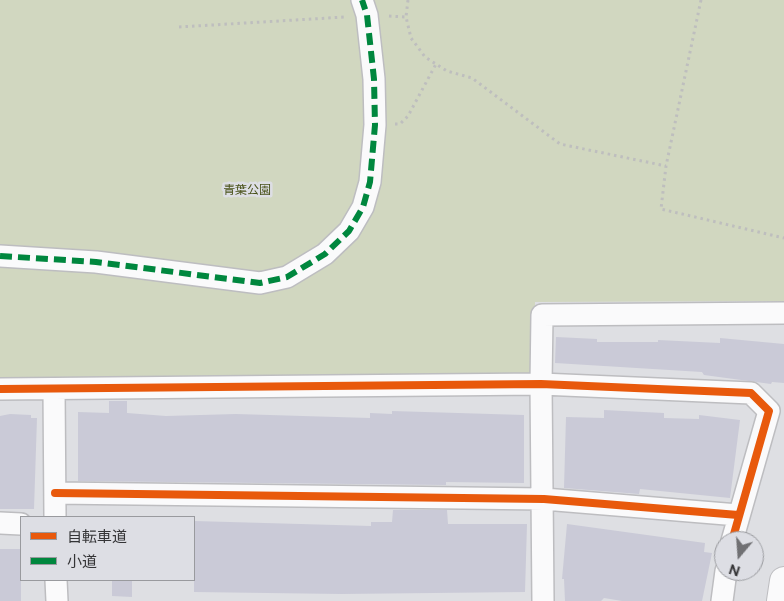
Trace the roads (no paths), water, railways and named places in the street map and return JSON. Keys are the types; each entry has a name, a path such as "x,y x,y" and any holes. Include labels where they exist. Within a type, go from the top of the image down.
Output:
{"street":[{"path":"0,256 96,262 260,283 287,277 326,254 349,231 363,207 370,182 375,125 374,79 364,8"},
{"path":"543,601 542,315 784,314"},
{"path":"0,389 541,384 751,393 769,411 734,531"},
{"path":"54,389 55,516"},
{"path":"55,493 544,499 738,515"},
{"path":"0,523 20,524"},
{"path":"56,581 57,601"},
{"path":"722,601 725,581"},
{"path":"781,601 784,581"}],"park label":[{"name":"青葉公園","path":"247,190"}]}
